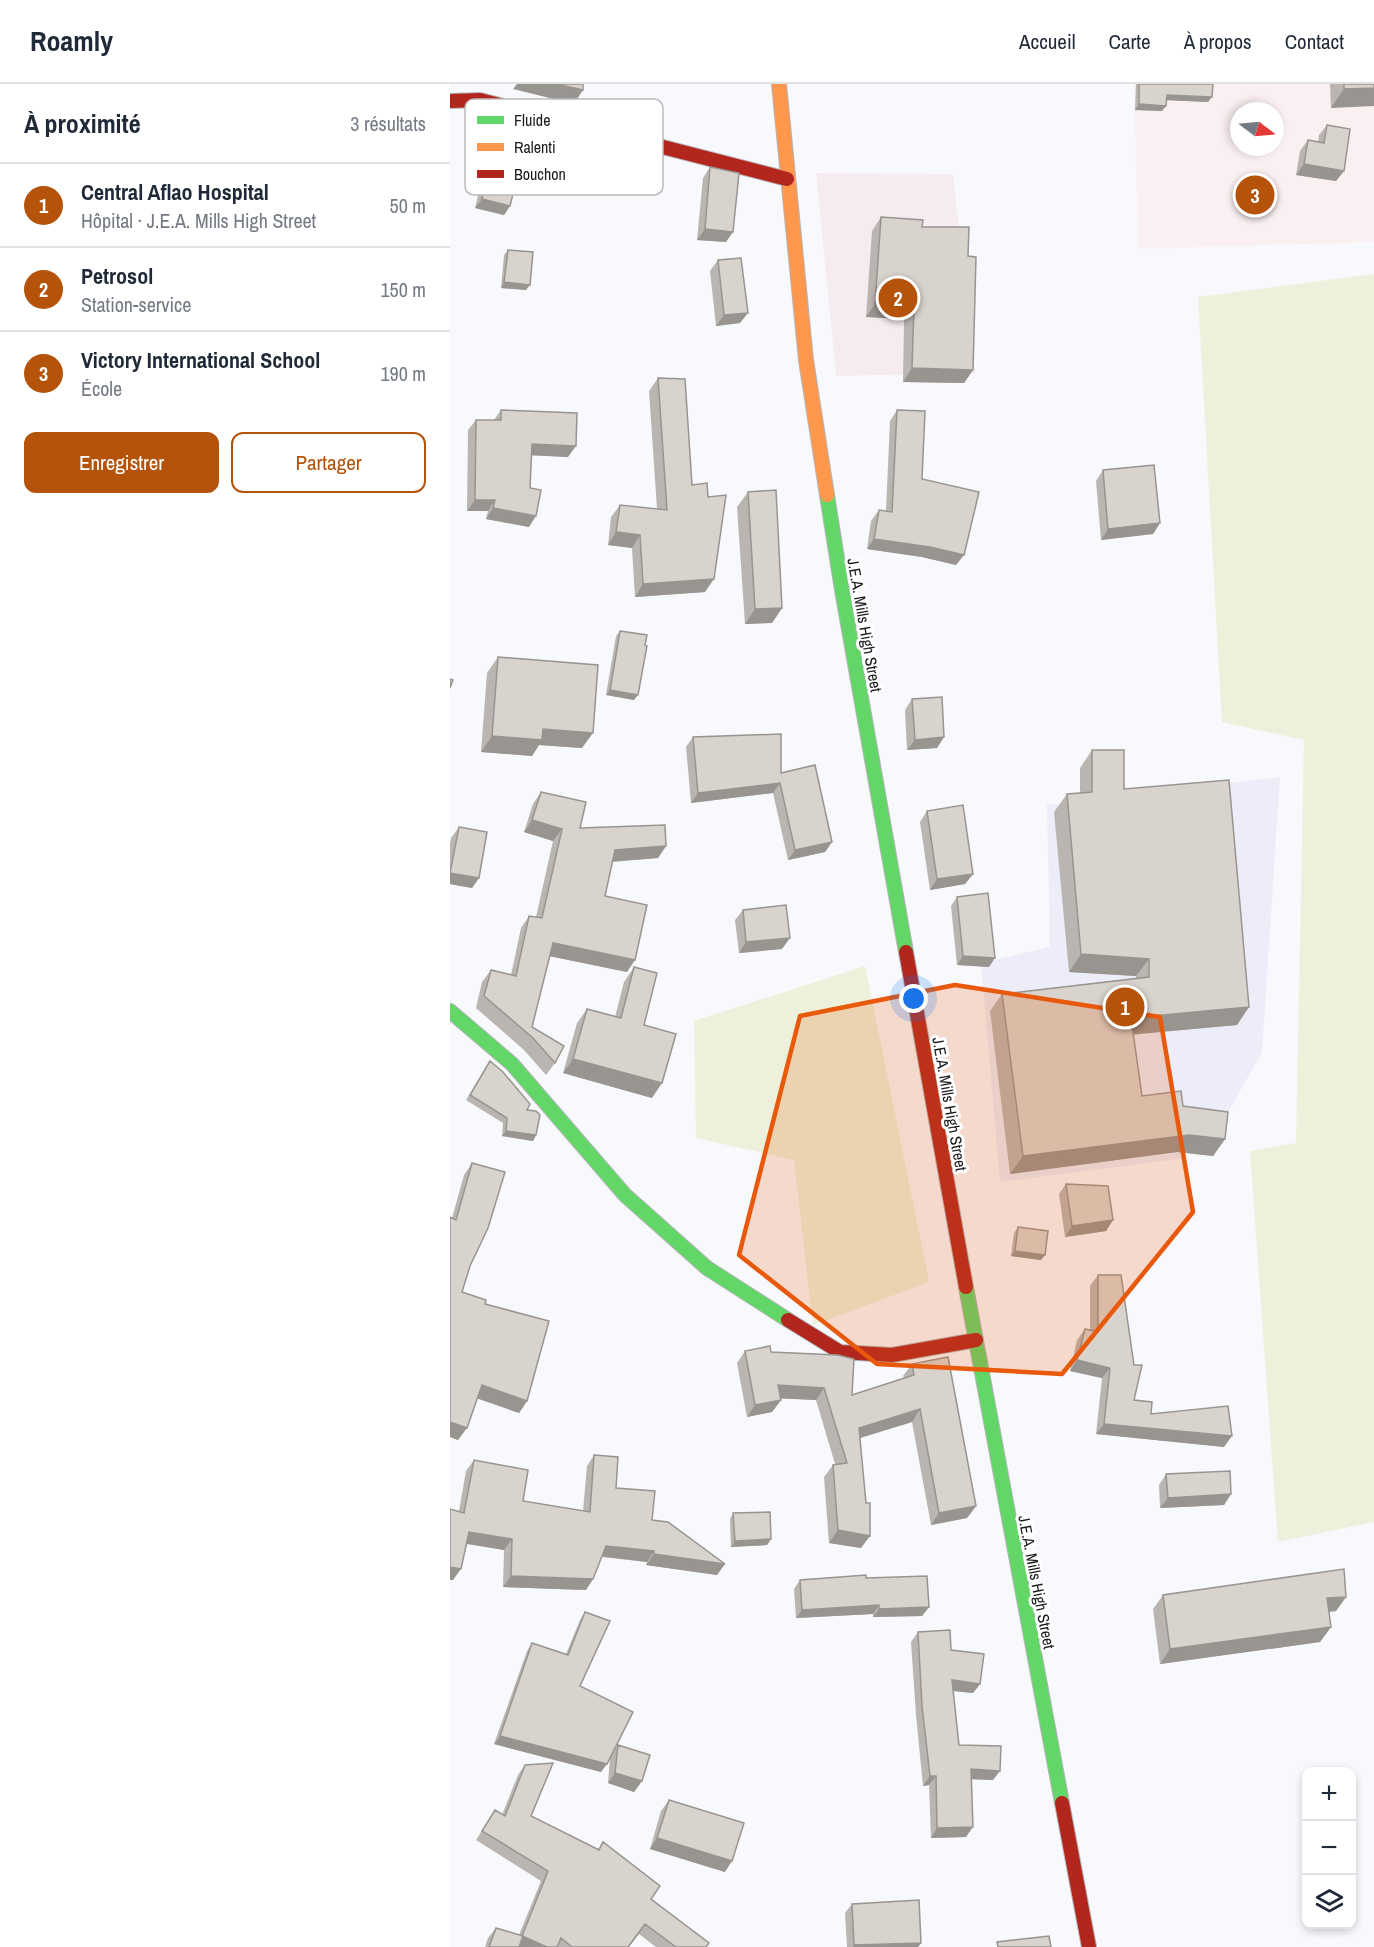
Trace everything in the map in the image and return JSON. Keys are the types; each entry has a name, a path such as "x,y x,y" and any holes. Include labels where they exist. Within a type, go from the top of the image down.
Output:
{"main road":[{"name":"J.E.A. Mills High Street","path":"779,84 806,360 842,590 976,1340 1089,1947"},
{"path":"450,101 465,100"},
{"path":"663,147 788,179"},
{"path":"450,1011 512,1064 625,1195 707,1268 840,1352 892,1355 976,1340"}],"highlighted area":[{"path":"955,985 1160,1017 1193,1212 1062,1374 877,1364 739,1255 800,1016"}],"shaded area":[{"path":"1134,84 1374,84 1374,242 1138,249"},
{"path":"816,173 953,174 975,373 836,376"},
{"path":"1280,777 1262,1052 1222,1123 1178,1159 1000,1182 981,963 1050,947 1047,805"}],"green space":[{"path":"1374,274 1374,1522 1278,1542 1250,1151 1296,1143 1304,740 1222,722 1198,297"},
{"path":"865,966 929,1282 813,1325 794,1160 696,1138 694,1021"}],"building":[{"path":"556,84 583,84 583,90"},
{"path":"1139,84 1213,84 1212,97 1167,95 1166,106 1139,104"},
{"path":"1344,84 1374,84 1374,88 1344,89"},
{"path":"1327,125 1350,129 1344,171 1304,164 1308,140 1324,143"},
{"path":"710,167 739,173 733,232 705,229"},
{"path":"483,195 513,195 510,206 482,199"},
{"path":"881,217 923,220 922,227 969,227 968,256 976,257 973,370 912,368 914,306 875,304"},
{"path":"508,250 533,252 530,285 504,282"},
{"path":"741,258 748,313 724,315 718,260"},
{"path":"658,378 685,379 692,485 707,483 708,497 726,495 714,579 643,584 640,535 616,532 620,505 667,510"},
{"path":"501,410 577,413 576,446 532,444 530,488 541,490 536,516 493,508 495,500 475,500 476,420 501,420"},
{"path":"897,410 925,411 922,479 979,492 964,555 930,547 874,539 879,510 892,512"},
{"path":"1154,465 1160,523 1108,529 1103,470"},
{"path":"776,490 782,608 755,609 748,492"},
{"path":"620,631 647,635 638,695 610,690"},
{"path":"498,657 598,665 593,733 543,729 542,740 492,736"},
{"path":"942,697 944,737 915,740 912,699"},
{"path":"781,734 781,773 815,765 832,842 795,850 780,783 698,793 693,737"},
{"path":"1092,750 1124,750 1124,789 1229,780 1249,1007 1131,1018 1142,1096 1181,1091 1183,1106 1228,1112 1225,1139 1189,1135 1023,1156 1002,994 1149,977 1149,959 1081,954 1067,794 1092,792"},
{"path":"541,792 586,802 580,828 665,825 666,846 615,850 605,896 647,905 635,960 553,943 532,1027 564,1046 555,1063 533,1038 484,996 491,970 516,976 529,916 542,918 562,829 532,820"},
{"path":"963,805 973,874 937,879 927,811"},
{"path":"459,827 487,832 479,878 450,873"},
{"path":"988,893 995,958 963,956 957,897"},
{"path":"786,905 790,938 746,942 743,910"},
{"path":"634,967 657,973 644,1025 676,1034 662,1083 573,1059 587,1009 621,1018"},
{"path":"490,1061 503,1072 530,1104 527,1110 536,1111 540,1115 536,1135 506,1131 507,1118 470,1095"},
{"path":"472,1163 505,1172 488,1228 470,1266 462,1292 486,1300 485,1304 549,1321 527,1401 482,1385 467,1428 450,1422 450,1217 456,1220"},
{"path":"1066,1184 1108,1186 1113,1220 1072,1226"},
{"path":"1018,1227 1048,1231 1045,1255 1015,1251"},
{"path":"1098,1275 1121,1275 1134,1365 1142,1365 1134,1400 1152,1402 1151,1414 1228,1406 1232,1436 1104,1424 1110,1368 1077,1360 1085,1329 1098,1332"},
{"path":"770,1346 771,1352 838,1355 854,1359 852,1395 914,1375 912,1364 948,1357 976,1506 939,1513 920,1409 859,1428 866,1503 870,1503 870,1536 838,1530 833,1465 847,1463 824,1388 778,1385 781,1400 755,1405 745,1351"},
{"path":"594,1455 618,1457 616,1488 655,1491 652,1520 668,1522 725,1564 654,1554 654,1551 606,1546 593,1579 511,1576 512,1539 469,1532 461,1569 450,1567 450,1509 464,1513 474,1460 528,1470 523,1501 590,1512"},
{"path":"1230,1471 1231,1494 1168,1498 1166,1474"},
{"path":"770,1512 771,1539 735,1541 733,1513"},
{"path":"1344,1569 1346,1597 1327,1598 1331,1627 1170,1649 1163,1595"},
{"path":"866,1575 866,1578 927,1576 929,1607 879,1609 879,1605 802,1610 800,1580"},
{"path":"585,1612 610,1621 580,1686 633,1712 607,1764 500,1736 532,1643 568,1655"},
{"path":"950,1630 951,1650 984,1654 980,1684 952,1680 959,1745 1001,1746 1000,1771 971,1769 973,1827 937,1828 936,1776 930,1776 922,1706 918,1632"},
{"path":"618,1745 650,1755 642,1781 615,1773"},
{"path":"553,1763 531,1816 599,1850 603,1842 660,1886 651,1899 709,1943 706,1947 676,1947 645,1924 628,1947 572,1947 561,1938 557,1947 547,1947 522,1936 548,1871 482,1831 495,1810 505,1816 525,1765"},
{"path":"669,1800 744,1823 732,1861 657,1838"},
{"path":"919,1900 921,1943 854,1945 852,1904"},
{"path":"496,1928 523,1936 519,1947 489,1947"},
{"path":"1049,1936 1051,1947 998,1947 997,1942"}],"traffic: fast":[{"path":"827,495 906,952"},
{"path":"450,1011 512,1064 625,1195 707,1268 788,1320"},
{"path":"966,1287 1062,1803"}],"traffic: slow":[{"path":"779,84 806,360 827,495"}],"traffic: jam":[{"path":"450,101 465,100"},
{"path":"663,147 787,179"},
{"path":"906,952 966,1287"},
{"path":"788,1320 840,1352 892,1355 976,1340"},
{"path":"1062,1803 1089,1947"}],"place":[{"name":"Victory International School","path":"1255,195"},
{"name":"Petrosol","path":"898,298"},
{"name":"Central Aflao Hospital","path":"1125,1007"}]}
